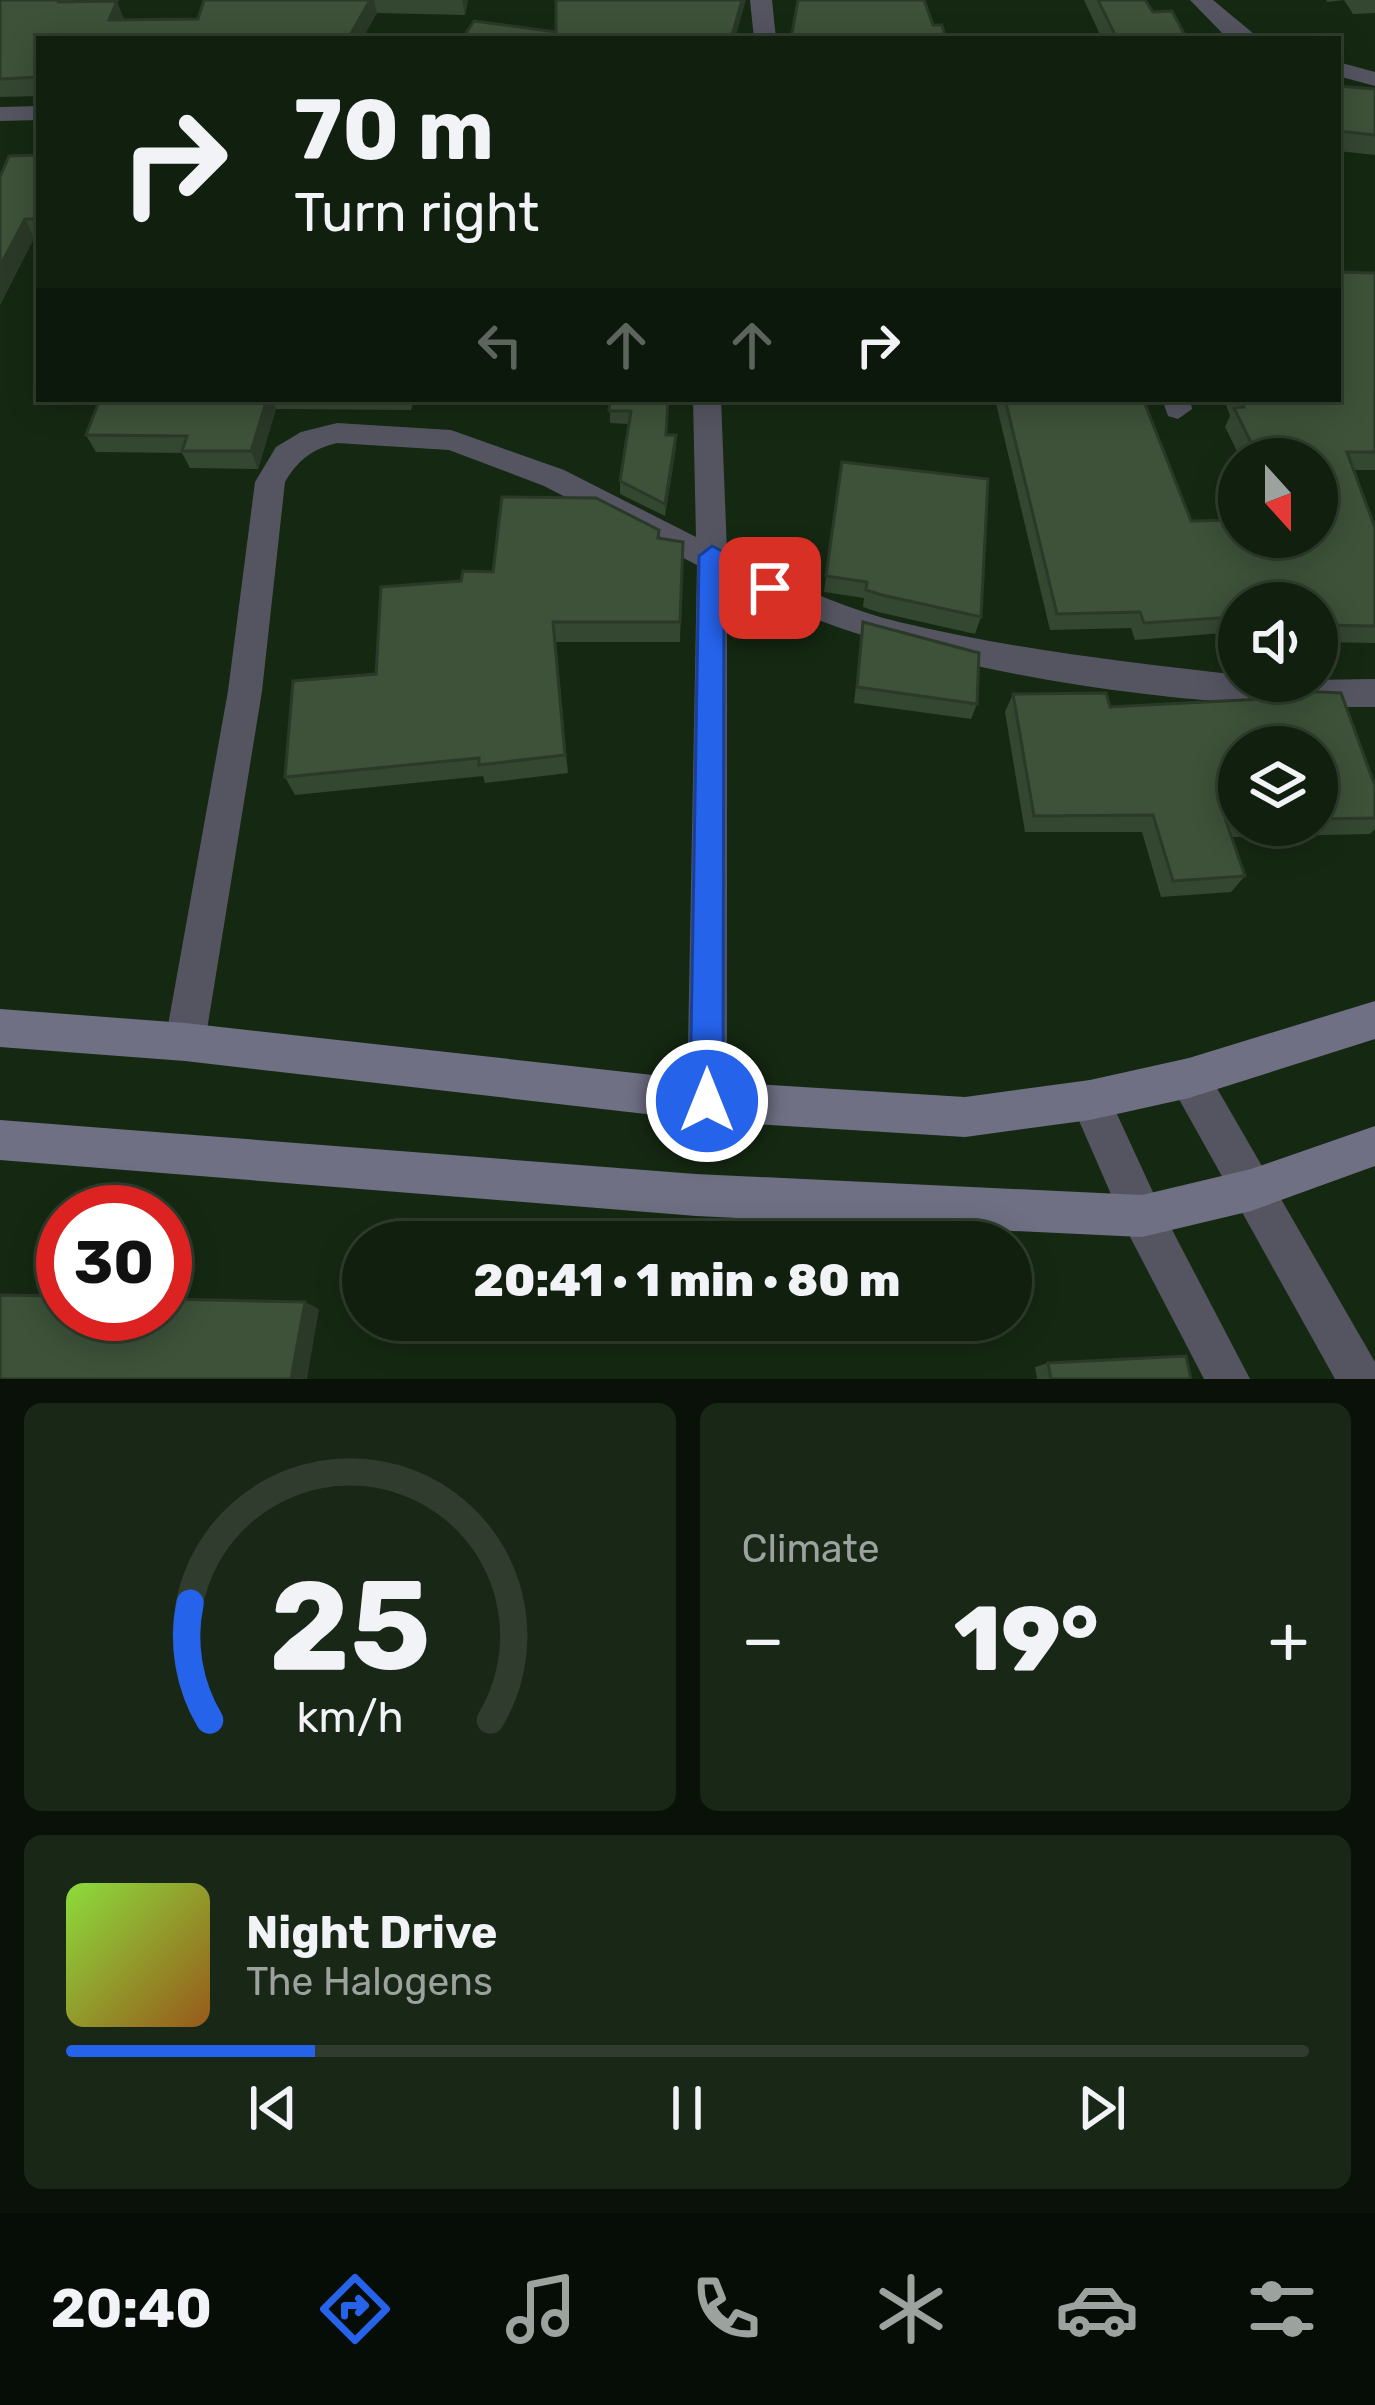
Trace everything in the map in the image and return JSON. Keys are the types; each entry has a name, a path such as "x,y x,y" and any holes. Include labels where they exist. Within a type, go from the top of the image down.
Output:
{"main road":[{"path":"0,1028 185,1042 707,1101 965,1117 1090,1100 1190,1078 1375,1020"},
{"path":"0,1140 696,1195 1142,1216 1251,1190 1375,1146"}],"street":[{"path":"761,0 765,36"},
{"path":"1201,0 1242,36"},
{"path":"1341,70 1375,80"},
{"path":"0,114 36,113"},
{"path":"707,402 712,556 707,1101"},
{"path":"185,1042 245,691 270,482 286,454 311,439 337,434 451,440 554,478 770,588 894,634 1117,675 1280,694 1375,693"},
{"path":"1190,1078 1360,1379"},
{"path":"1090,1100 1142,1216 1228,1379"}],"building":[{"path":"0,0 117,1 109,20 198,19 204,0 370,0 350,36 36,36 36,77 0,79"},
{"path":"556,0 742,0 732,36 464,36 474,21 556,32"},
{"path":"798,0 924,0 933,25 942,25 945,36 792,36"},
{"path":"1098,0 1145,0 1153,12 1172,11 1185,36 1116,36"},
{"path":"1341,86 1375,89 1375,135 1341,131"},
{"path":"36,155 36,219 25,219 0,266 0,177 9,156"},
{"path":"1341,272 1375,273 1375,452 1347,452 1375,528 1375,626 1338,625 1338,582 1218,582 1218,618 1144,623 1140,612 1057,614 1006,402 1144,402 1191,521 1218,520 1218,558 1338,558 1338,438 1249,438 1234,408 1244,407 1242,402 1341,402"},
{"path":"99,402 266,402 251,451 182,451 187,436 86,435"},
{"path":"610,402 668,402 666,435 676,435 665,504 620,481 631,411 609,411"},
{"path":"842,462 988,479 981,617 882,595 866,590 867,582 826,576"},
{"path":"502,497 596,498 659,530 658,538 683,542 680,622 553,622 565,755 479,765 479,758 285,777 293,681 376,674 381,587 461,581 463,571 493,572"},
{"path":"863,622 979,653 977,704 857,687"},
{"path":"1106,693 1110,707 1338,702 1341,693 1375,786 1375,818 1338,819 1338,726 1218,726 1218,846 1235,846 1245,876 1173,881 1153,815 1034,816 1013,694"},
{"path":"0,1295 36,1296 36,1341 192,1341 192,1300 305,1302 291,1379 0,1379"},
{"path":"1186,1356 1191,1379 1051,1379 1048,1363"}],"route":[{"path":"707,1101 712,556 770,588"}]}
